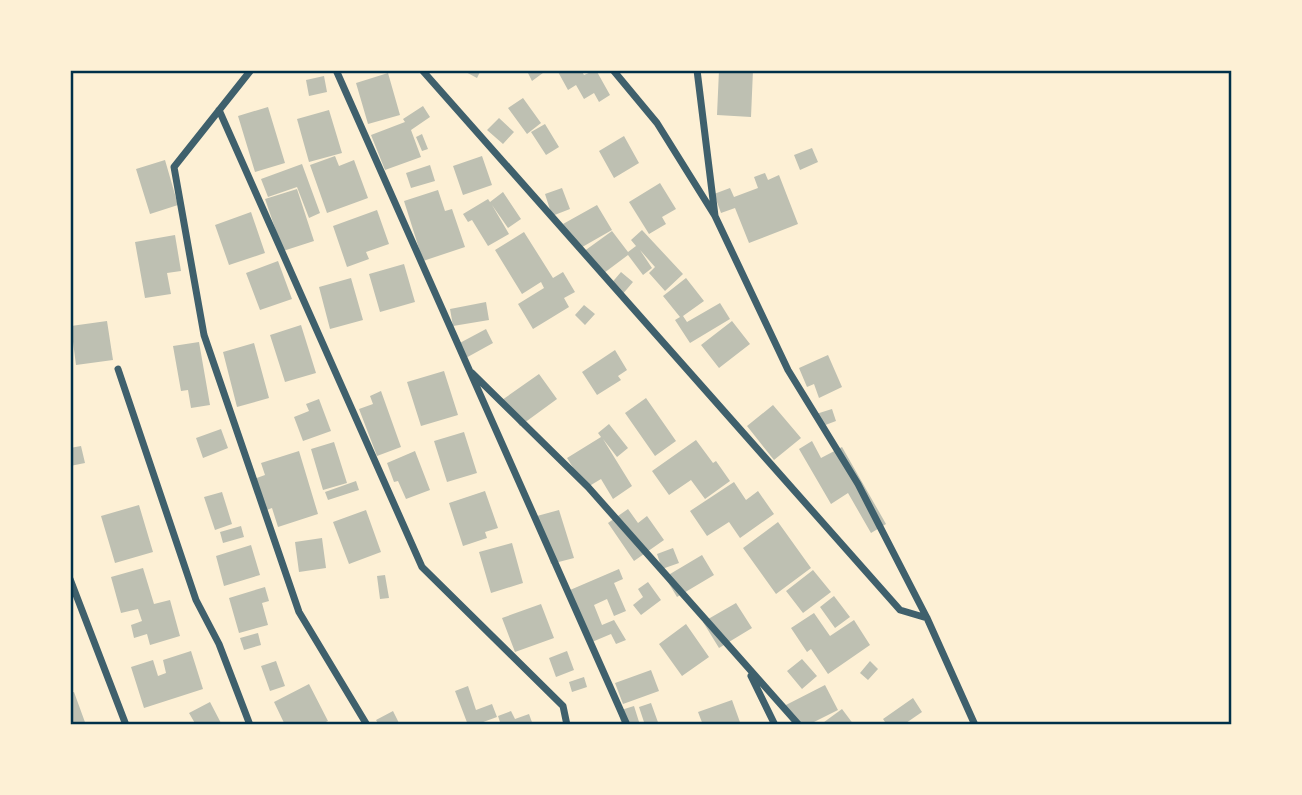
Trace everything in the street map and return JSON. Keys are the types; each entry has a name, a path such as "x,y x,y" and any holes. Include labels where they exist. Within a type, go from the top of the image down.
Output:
{"street":[{"path":"251,70 174,167 204,335 299,612 367,725"},
{"path":"336,70 626,725"},
{"path":"422,70 900,610 927,618"},
{"path":"613,70 657,123 715,216 788,370 858,484 927,618 975,725"},
{"path":"697,70 715,216"},
{"path":"219,110 422,567 563,706 567,725"},
{"path":"118,369 196,600 219,644 250,725"},
{"path":"470,370 588,487 799,725"},
{"path":"70,579 126,725"},
{"path":"747,666 775,725"}],"building":[{"path":"462,70 481,70 477,78"},
{"path":"528,70 547,70 532,81"},
{"path":"557,70 581,70 584,75 596,70 610,95 599,102 594,93 584,99 576,85 568,90"},
{"path":"719,70 753,70 751,117 717,115"},
{"path":"388,73 400,115 368,124 356,83"},
{"path":"324,76 327,92 309,96 306,80"},
{"path":"523,98 541,123 527,134 508,108"},
{"path":"423,106 430,117 411,130 421,157 385,170 371,135 405,122 403,119"},
{"path":"268,107 285,163 255,172 238,116"},
{"path":"329,110 342,153 309,162 297,119"},
{"path":"499,118 514,132 503,144 487,130"},
{"path":"545,124 559,147 546,155 531,132"},
{"path":"422,134 428,149 422,151 416,137"},
{"path":"624,136 639,163 614,178 599,151"},
{"path":"812,148 818,162 800,170 794,155"},
{"path":"335,156 339,166 354,160 368,198 327,213 310,165"},
{"path":"482,156 492,185 463,195 453,166"},
{"path":"165,160 178,205 150,214 136,169"},
{"path":"302,164 320,213 309,218 297,187 268,197 261,179"},
{"path":"430,165 435,181 411,188 406,173"},
{"path":"765,173 768,180 779,175 798,224 749,243 735,208 721,213 714,194 730,188 734,197 758,188 754,177"},
{"path":"660,183 676,209 662,217 666,224 649,234 629,202"},
{"path":"562,188 570,209 552,216 545,194"},
{"path":"297,189 314,241 283,251 265,199"},
{"path":"438,190 445,211 452,209 465,247 423,261 404,201"},
{"path":"503,192 521,219 508,228 492,205 509,234 488,246 472,220 468,222 463,214 488,199 490,202"},
{"path":"597,205 612,230 577,250 563,224"},
{"path":"377,210 389,244 366,252 369,259 347,267 333,226"},
{"path":"251,212 265,253 229,265 215,225"},
{"path":"642,230 683,274 665,291 649,273 655,267 640,250 652,268 643,275 628,255 600,276 583,252 612,231 628,252 636,246 631,240"},
{"path":"524,232 553,278 563,272 575,292 564,298 569,307 533,329 518,304 544,288 541,282 522,294 495,250"},
{"path":"175,235 181,271 167,273 171,294 145,298 135,242"},
{"path":"278,261 292,299 260,310 246,273"},
{"path":"404,264 415,302 380,312 369,274"},
{"path":"621,272 633,282 621,296 609,286"},
{"path":"351,278 363,320 330,329 319,287"},
{"path":"686,278 704,301 683,316 687,322 720,303 730,319 690,343 675,320 680,317 663,296"},
{"path":"486,302 489,320 453,326 450,309"},
{"path":"584,305 595,314 585,325 575,315"},
{"path":"107,321 113,360 76,365 71,326"},
{"path":"732,321 750,344 719,368 701,345"},
{"path":"301,325 316,373 285,382 270,335"},
{"path":"486,329 493,343 464,359 456,345"},
{"path":"199,342 210,405 191,408 188,390 181,391 173,346"},
{"path":"254,343 269,398 237,407 223,352"},
{"path":"615,350 627,370 618,376 621,380 597,395 582,372"},
{"path":"828,355 842,387 819,398 814,384 807,387 799,368"},
{"path":"444,371 458,415 421,426 407,382"},
{"path":"539,374 557,399 520,426 502,400"},
{"path":"381,391 401,447 377,456 359,409 373,404 370,396"},
{"path":"646,398 676,441 655,456 625,413"},
{"path":"319,399 331,431 303,441 294,417 309,411 306,404"},
{"path":"773,405 801,438 774,460 747,426"},
{"path":"832,409 836,421 820,427 816,414"},
{"path":"609,424 628,448 617,457 603,439 632,486 613,499 601,479 586,488 567,458 601,437 598,433"},
{"path":"221,429 228,448 203,458 196,438"},
{"path":"464,432 477,473 447,482 434,441"},
{"path":"696,440 730,481 705,499 691,480 669,495 652,471"},
{"path":"812,441 821,458 842,447 886,524 871,533 848,493 831,504 799,449"},
{"path":"334,442 347,483 323,490 311,449"},
{"path":"81,446 85,463 70,466 70,448"},
{"path":"299,451 318,514 278,527 272,508 264,511 254,479 265,475 261,463"},
{"path":"415,451 430,490 406,499 398,481 394,482 387,463"},
{"path":"356,481 359,490 328,500 325,492"},
{"path":"734,482 746,500 758,491 774,514 740,538 729,522 707,536 690,511"},
{"path":"485,491 498,528 485,532 487,538 463,546 449,503"},
{"path":"222,492 232,524 215,530 204,497"},
{"path":"139,505 153,552 115,563 101,516"},
{"path":"628,509 638,523 647,516 664,540 634,561 608,523"},
{"path":"366,510 381,552 349,564 333,522"},
{"path":"559,510 574,558 551,564 537,516"},
{"path":"778,522 811,568 776,594 743,548"},
{"path":"241,526 244,537 223,543 220,532"},
{"path":"322,538 326,568 299,572 295,542"},
{"path":"512,543 523,583 491,593 479,552"},
{"path":"251,545 260,575 224,586 216,556"},
{"path":"673,548 679,563 662,569 657,554"},
{"path":"702,555 714,575 677,597 665,577"},
{"path":"143,568 154,604 170,600 180,636 150,645 147,634 134,638 131,625 142,621 138,609 121,613 111,577"},
{"path":"619,569 623,579 614,583 626,611 614,616 607,599 594,605 602,625 614,620 626,640 616,644 611,634 592,642 570,590"},
{"path":"813,570 831,592 803,613 786,591"},
{"path":"385,575 389,598 380,599 377,576"},
{"path":"648,582 661,600 641,615 633,605 643,597 638,589"},
{"path":"265,587 269,601 262,603 268,625 239,633 229,598"},
{"path":"834,596 850,617 835,628 820,607"},
{"path":"736,603 752,628 719,648 703,622"},
{"path":"541,604 554,638 515,652 502,618"},
{"path":"814,613 830,636 854,620 870,645 828,674 811,649 807,652 791,628"},
{"path":"686,624 709,657 682,676 659,644"},
{"path":"258,633 261,645 244,650 240,638"},
{"path":"191,651 203,689 144,708 131,667 153,660 158,676 166,673 163,660"},
{"path":"567,651 574,670 556,677 549,658"},
{"path":"802,659 817,676 802,689 787,671"},
{"path":"276,661 285,686 270,691 261,666"},
{"path":"870,661 878,669 868,680 860,673"},
{"path":"651,670 659,691 623,704 615,683"},
{"path":"584,677 587,687 572,692 569,682"},
{"path":"309,684 328,721 319,725 285,725 274,702"},
{"path":"825,685 838,710 808,725 794,725 784,706"},
{"path":"468,686 476,710 492,704 497,717 468,725 455,691"},
{"path":"74,692 86,725 70,725 70,693"},
{"path":"913,698 922,712 906,723 907,725 887,725 883,719"},
{"path":"732,700 741,725 703,725 698,712"},
{"path":"210,702 222,725 196,725 189,713"},
{"path":"651,703 659,725 645,725 639,707"},
{"path":"634,706 640,725 622,725 618,711"},
{"path":"842,709 854,725 820,725"},
{"path":"393,711 400,725 379,725 376,720"},
{"path":"511,711 515,719 529,714 533,725 501,725 498,716"}]}
